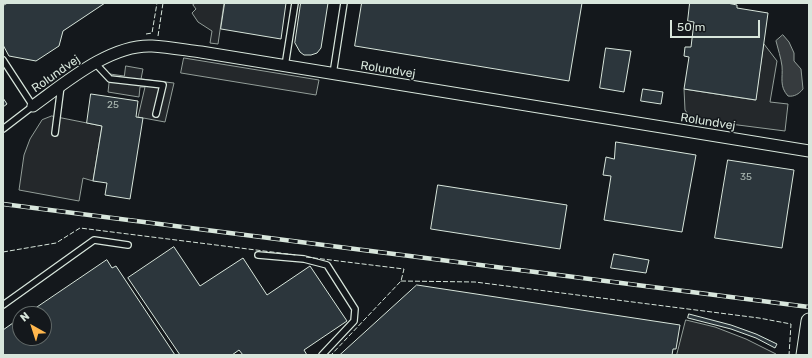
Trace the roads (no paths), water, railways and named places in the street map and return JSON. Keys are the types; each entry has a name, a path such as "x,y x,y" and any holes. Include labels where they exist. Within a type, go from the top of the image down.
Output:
{"street":[{"name":"Rolundvej","path":"33,106 103,58 130,49 151,46 285,66 809,151"},
{"path":"804,355 809,321"}],"lane":[{"path":"285,66 295,3"},
{"path":"333,74 344,3"},
{"name":"Rolundvej","path":"3,60 33,106"},
{"path":"95,63 110,79 163,85 156,114"},
{"path":"55,133 61,86"},
{"path":"3,129 33,106"},
{"path":"3,305 94,240 128,245"},
{"path":"258,255 304,259 327,264 355,309 354,321 322,355"}],"railway":[{"path":"3,204 809,307"}]}
